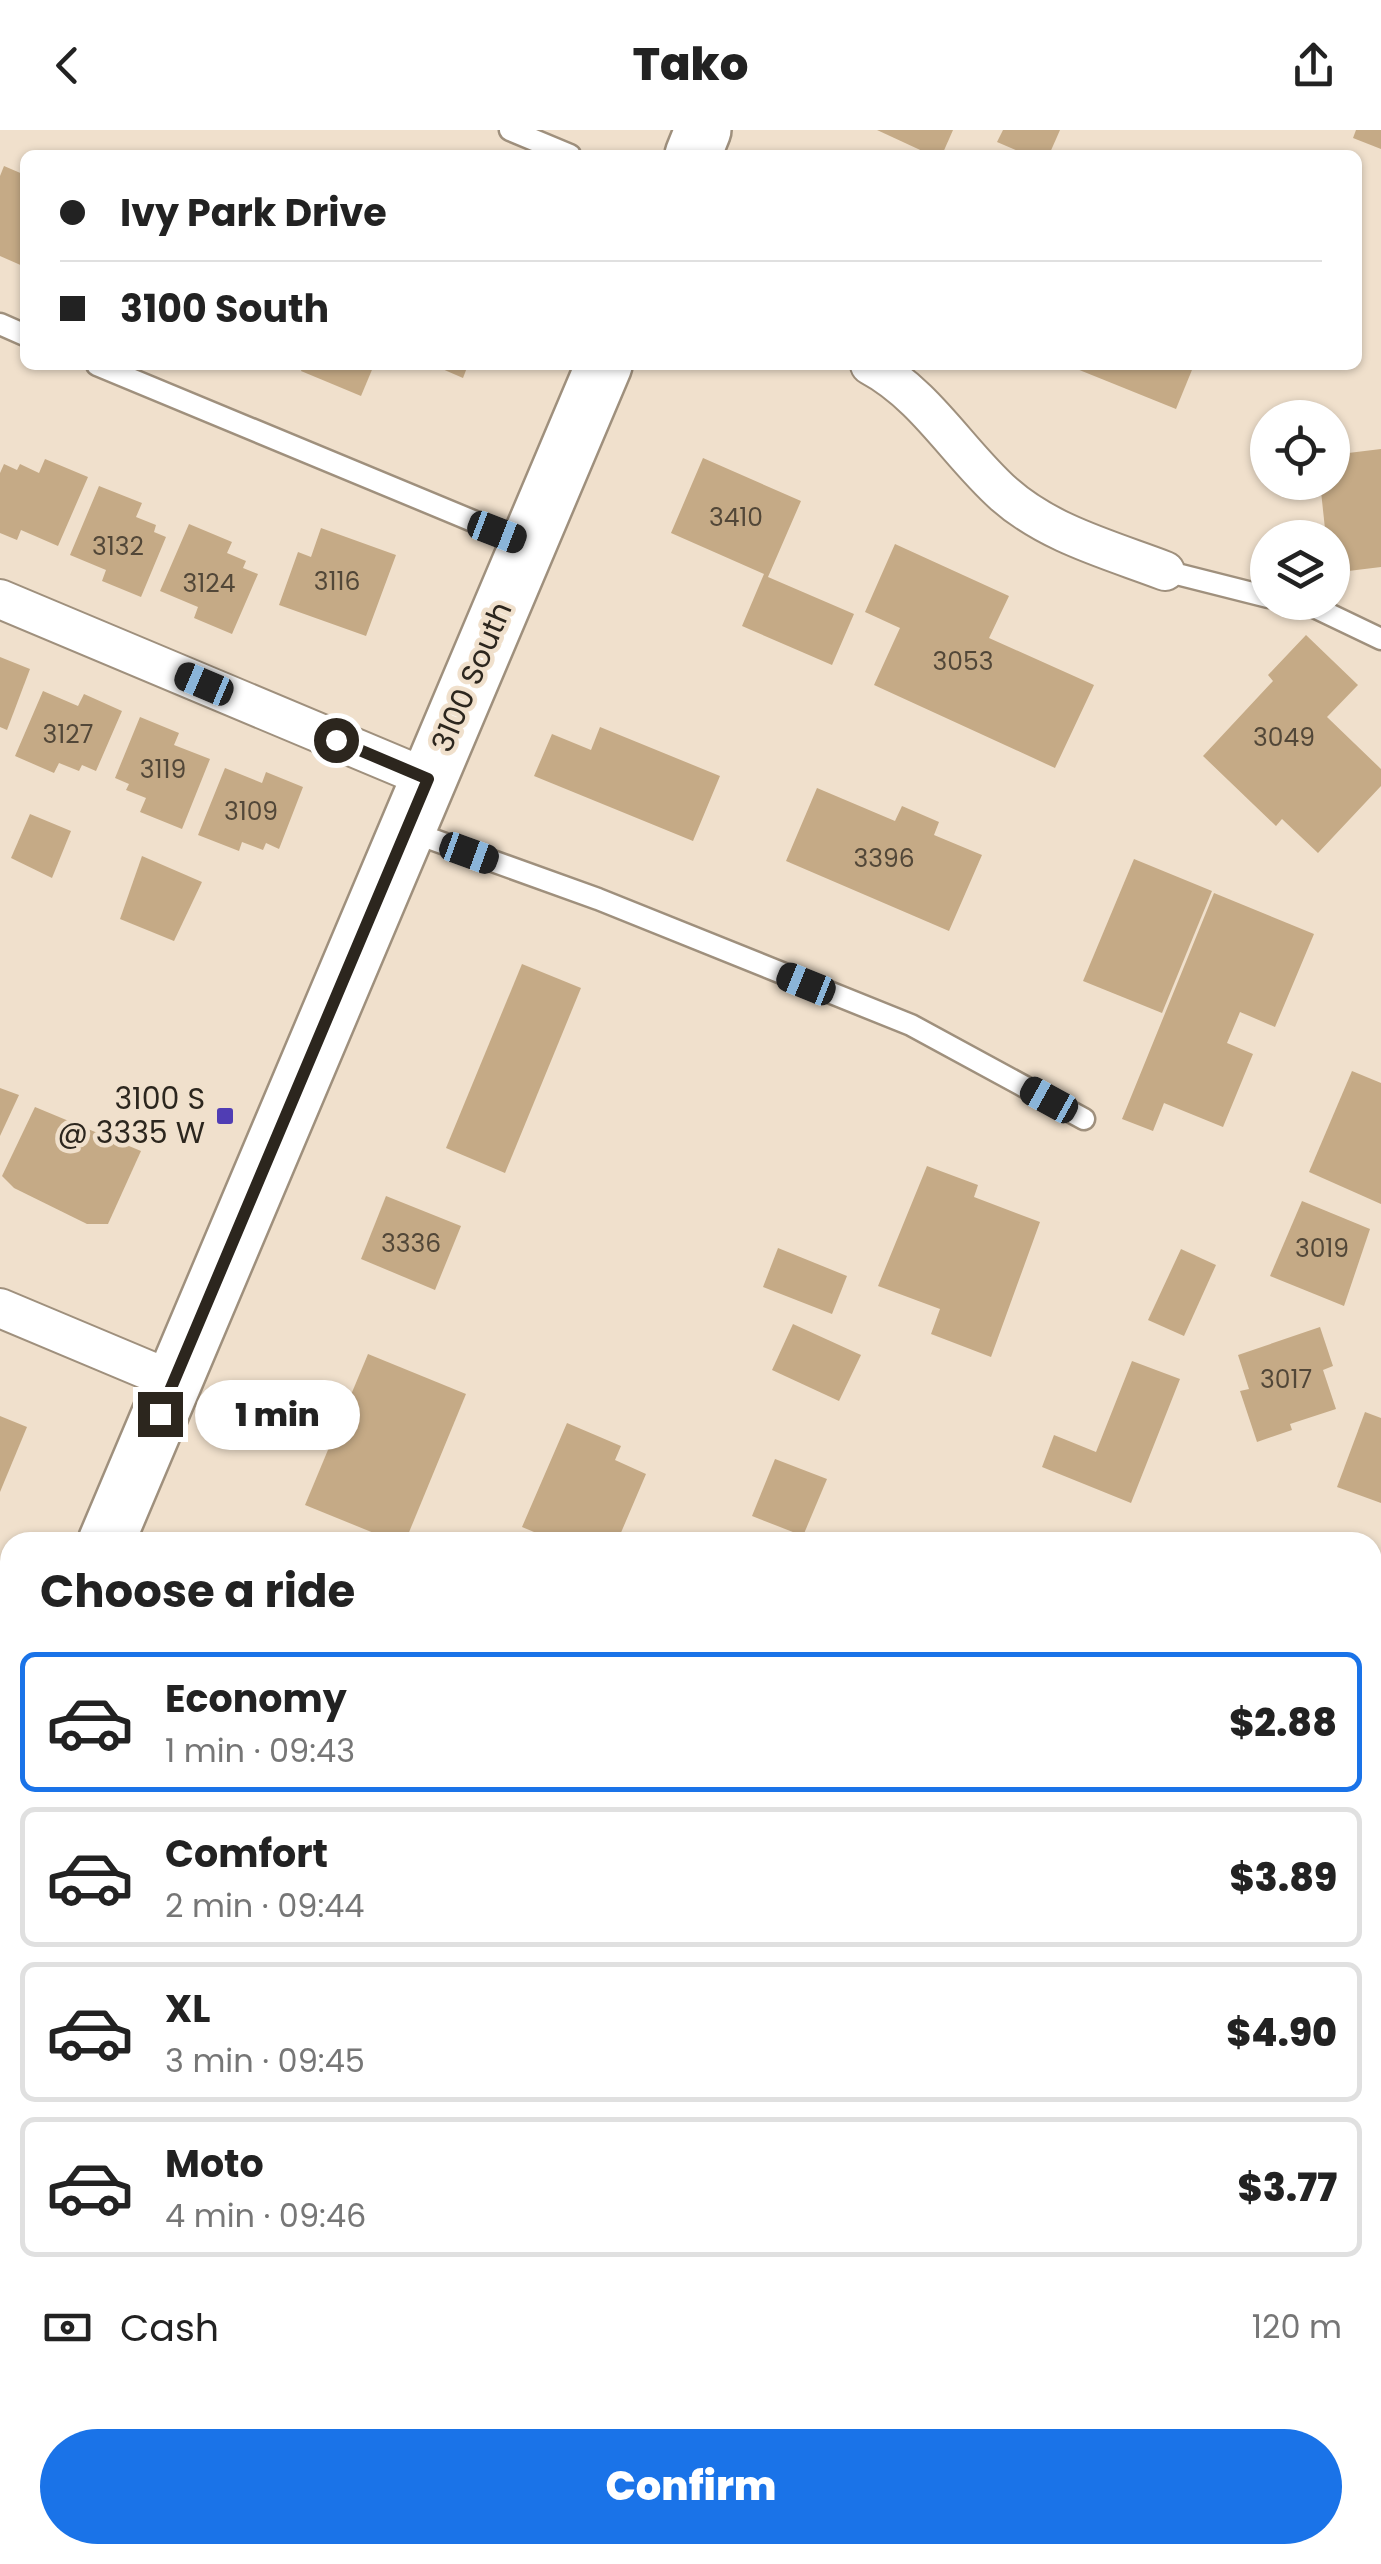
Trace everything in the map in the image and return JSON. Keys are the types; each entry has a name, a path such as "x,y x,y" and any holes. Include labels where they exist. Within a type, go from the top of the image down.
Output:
{"main road":[{"name":"3100 South","path":"110,1532 602,370"}],"street":[{"path":"877,370 905,389 1004,494 1030,513 1064,532 1164,571"},
{"path":"0,598 428,779"},
{"path":"0,1308 174,1381"}],"lane":[{"path":"510,130 558,150"},
{"path":"109,370 528,544"},
{"path":"1164,571 1250,592"},
{"path":"1341,620 1381,639"},
{"path":"407,830 598,899 911,1025 1084,1119"}],"building":[{"path":"877,130 953,130 944,150 920,150"},
{"path":"1003,130 1060,130 1051,150 1015,150 997,142"},
{"path":"1356,130 1381,130 1381,149 1353,138"},
{"path":"4,166 20,173 20,265 0,256 0,176"},
{"path":"301,370 372,370 361,396"},
{"path":"445,370 466,370 463,378"},
{"path":"1079,370 1192,370 1176,409"},
{"path":"1381,449 1381,567 1350,571 1350,520 1324,520 1322,500 1350,500 1350,453"},
{"path":"703,458 801,501 768,577 854,614 832,665 742,626 764,574 671,533"},
{"path":"45,459 88,477 58,546 21,530 17,540 0,533 0,473 4,464 17,470 20,464 39,473"},
{"path":"99,486 142,503 136,517 156,525 154,532 166,537 141,597 102,581 106,570 70,555"},
{"path":"189,524 232,542 227,553 246,561 243,568 258,574 232,634 194,618 198,607 160,591"},
{"path":"321,528 396,555 366,636 279,605 298,552 311,557"},
{"path":"895,544 1009,596 989,638 1094,685 1055,768 874,685 900,628 865,612"},
{"path":"1306,635 1358,685 1327,717 1381,769 1381,786 1318,853 1282,819 1276,826 1203,756 1273,681 1268,675"},
{"path":"0,657 30,669 7,730 0,727"},
{"path":"43,691 78,706 84,694 122,711 96,771 82,765 79,771 59,763 54,773 15,756"},
{"path":"140,717 179,733 174,745 210,759 182,829 140,812 146,798 126,790 129,784 115,778"},
{"path":"600,727 720,776 693,841 534,776 552,734 591,750"},
{"path":"225,768 262,783 266,772 303,787 279,849 266,843 263,850 242,842 239,851 198,835"},
{"path":"817,788 895,821 902,806 939,822 934,835 982,855 949,931 786,861"},
{"path":"30,814 71,831 52,878 11,858"},
{"path":"142,856 202,882 174,941 120,919"},
{"path":"1134,859 1212,891 1162,1013 1083,981"},
{"path":"1214,893 1314,934 1275,1027 1240,1012 1227,1043 1253,1054 1223,1127 1164,1103 1153,1131 1122,1119"},
{"path":"522,964 581,988 505,1173 446,1148"},
{"path":"1352,1071 1381,1083 1381,1204 1309,1172"},
{"path":"0,1088 19,1095 0,1136"},
{"path":"35,1107 141,1151 108,1224 87,1224 14,1188 2,1176"},
{"path":"927,1166 978,1185 974,1197 1040,1222 991,1357 931,1334 940,1309 878,1286"},
{"path":"386,1196 461,1226 435,1290 361,1259"},
{"path":"1302,1201 1370,1229 1344,1306 1270,1276"},
{"path":"778,1248 847,1276 832,1314 763,1287"},
{"path":"1181,1249 1216,1265 1184,1336 1148,1320"},
{"path":"793,1324 861,1355 839,1401 772,1370"},
{"path":"1320,1327 1333,1366 1323,1370 1336,1409 1290,1424 1292,1430 1257,1442 1240,1391 1249,1389 1238,1355"},
{"path":"368,1354 466,1394 409,1532 371,1532 305,1505"},
{"path":"1132,1361 1180,1379 1131,1503 1042,1467 1054,1435 1096,1452"},
{"path":"1365,1412 1381,1418 1381,1503 1337,1487"},
{"path":"0,1416 27,1427 0,1492"},
{"path":"567,1423 621,1446 615,1460 646,1474 621,1532 534,1532 522,1527"},
{"path":"775,1459 827,1479 805,1532 793,1532 752,1516"}],"place":[{"name":"3100 S @ 3335 W","path":"225,1116"}],"route":[{"path":"160,1414 428,779 336,740"}]}
